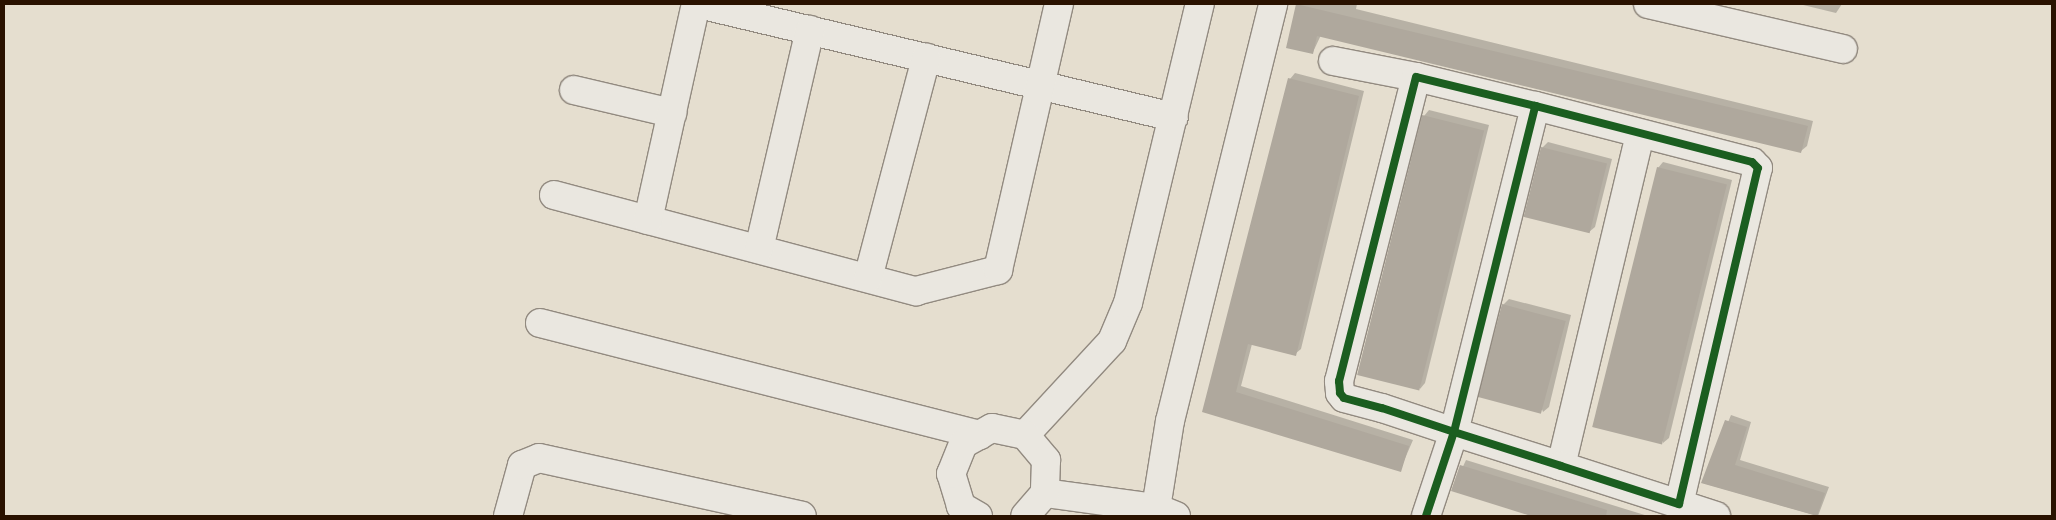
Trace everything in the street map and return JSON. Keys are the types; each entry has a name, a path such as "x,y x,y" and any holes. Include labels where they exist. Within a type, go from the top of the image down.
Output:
{"street":[{"path":"648,220 697,4 1174,117"},
{"path":"554,194 916,291 998,270 1043,86 1059,4"},
{"path":"1025,435 1112,341 1128,303 1200,4"},
{"path":"1045,494 1166,512 1170,421 1273,4"},
{"path":"1648,4 1843,49"},
{"path":"759,249 810,30"},
{"path":"868,278 926,58"},
{"path":"1333,61 1416,77 1535,106 1640,135 1752,162 1758,168 1679,504"},
{"path":"1416,77 1339,381 1340,394 1716,516"},
{"path":"574,90 672,113"},
{"path":"1426,516 1454,432 1535,106"},
{"path":"1561,466 1640,135"},
{"path":"540,323 980,435"},
{"path":"966,513 950,474 963,444 992,428 1025,435 1046,460 1045,494 1024,516"},
{"path":"508,516 522,465 539,458 802,516"}],"building":[{"path":"1296,4 1808,126 1801,153 1317,36 1313,54 1286,48"},
{"path":"1288,78 1359,96 1296,356 1248,344 1236,392 1409,446 1401,472 1202,412"},
{"path":"1422,115 1484,130 1419,391 1357,375"},
{"path":"1541,147 1607,163 1590,233 1524,217"},
{"path":"1657,167 1727,184 1662,444 1592,427"},
{"path":"1502,304 1566,321 1541,414 1477,397"},
{"path":"1725,420 1747,427 1735,465 1825,493 1817,516 1701,483"},
{"path":"1460,465 1607,510 1606,516 1531,516 1451,491"}],"cycle path":[{"path":"1426,516 1454,432 1535,106 1416,77 1339,381 1340,393 1344,398 1382,408 1454,432 1679,504 1758,168 1752,162 1535,106"}]}
